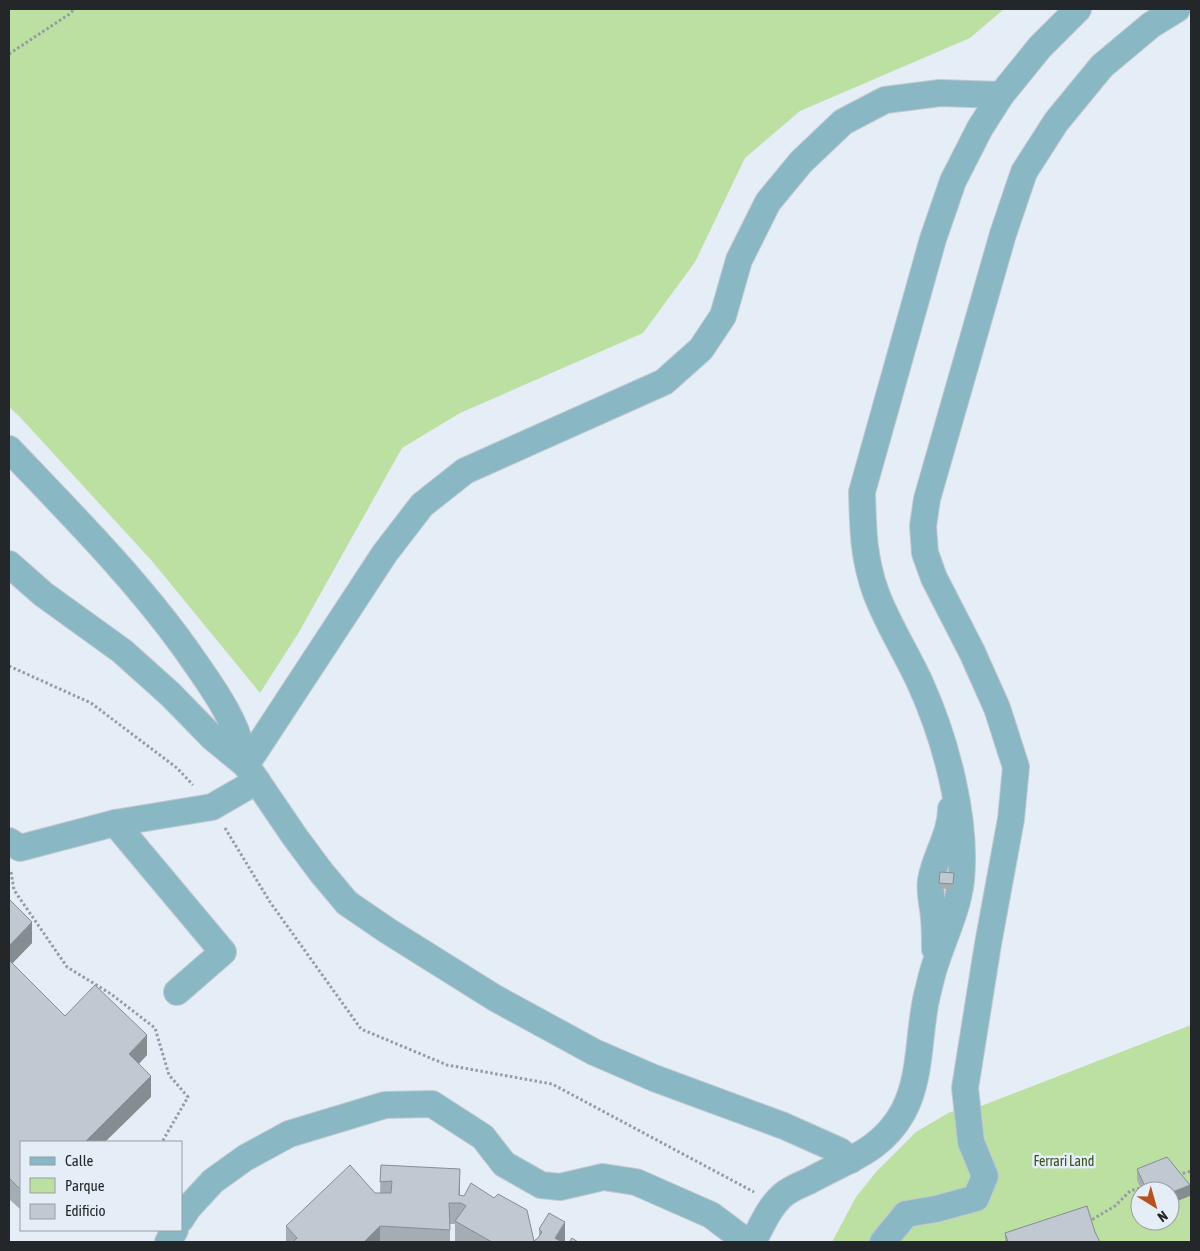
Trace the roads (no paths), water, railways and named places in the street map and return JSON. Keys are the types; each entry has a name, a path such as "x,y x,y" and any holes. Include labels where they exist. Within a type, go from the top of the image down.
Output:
{"lane":[{"path":"753,1242 774,1206 783,1195 851,1160 877,1145 888,1135 907,1104 916,1075 924,1006 935,964 934,916 930,901 931,882 950,814 951,778 948,762 934,719 876,592 866,557 862,531 862,492 928,258 953,180 1000,94 1040,47 1078,9"},
{"path":"883,1242 906,1214 936,1209 976,1198 985,1176 970,1142 965,1088 988,944 1012,819 1016,767 998,708 934,578 926,553 923,526 927,499 1003,234 1024,172 1056,122 1102,66 1150,25 1177,9"},
{"path":"14,844 115,823 212,807 252,773 385,553 422,505 465,470 664,382 701,349 722,316 740,260 768,202 801,162 843,122 885,100 940,93 1000,94"},
{"path":"9,449 152,604 176,636 205,677 223,707 239,738 252,773"},
{"path":"9,564 42,594 122,651 252,773 320,872 347,903 495,998 594,1052 654,1078 784,1126 840,1152 851,1160"},
{"path":"115,823 223,952 177,992"},
{"path":"182,1217 188,1208 213,1181 245,1158 289,1134 385,1105 432,1104 483,1137 504,1164 541,1185 560,1188 603,1177 636,1182 711,1215 747,1242"},
{"path":"168,1242 174,1231"}],"park label":[{"name":"Ferrari Land","path":"1064,1161"}]}
